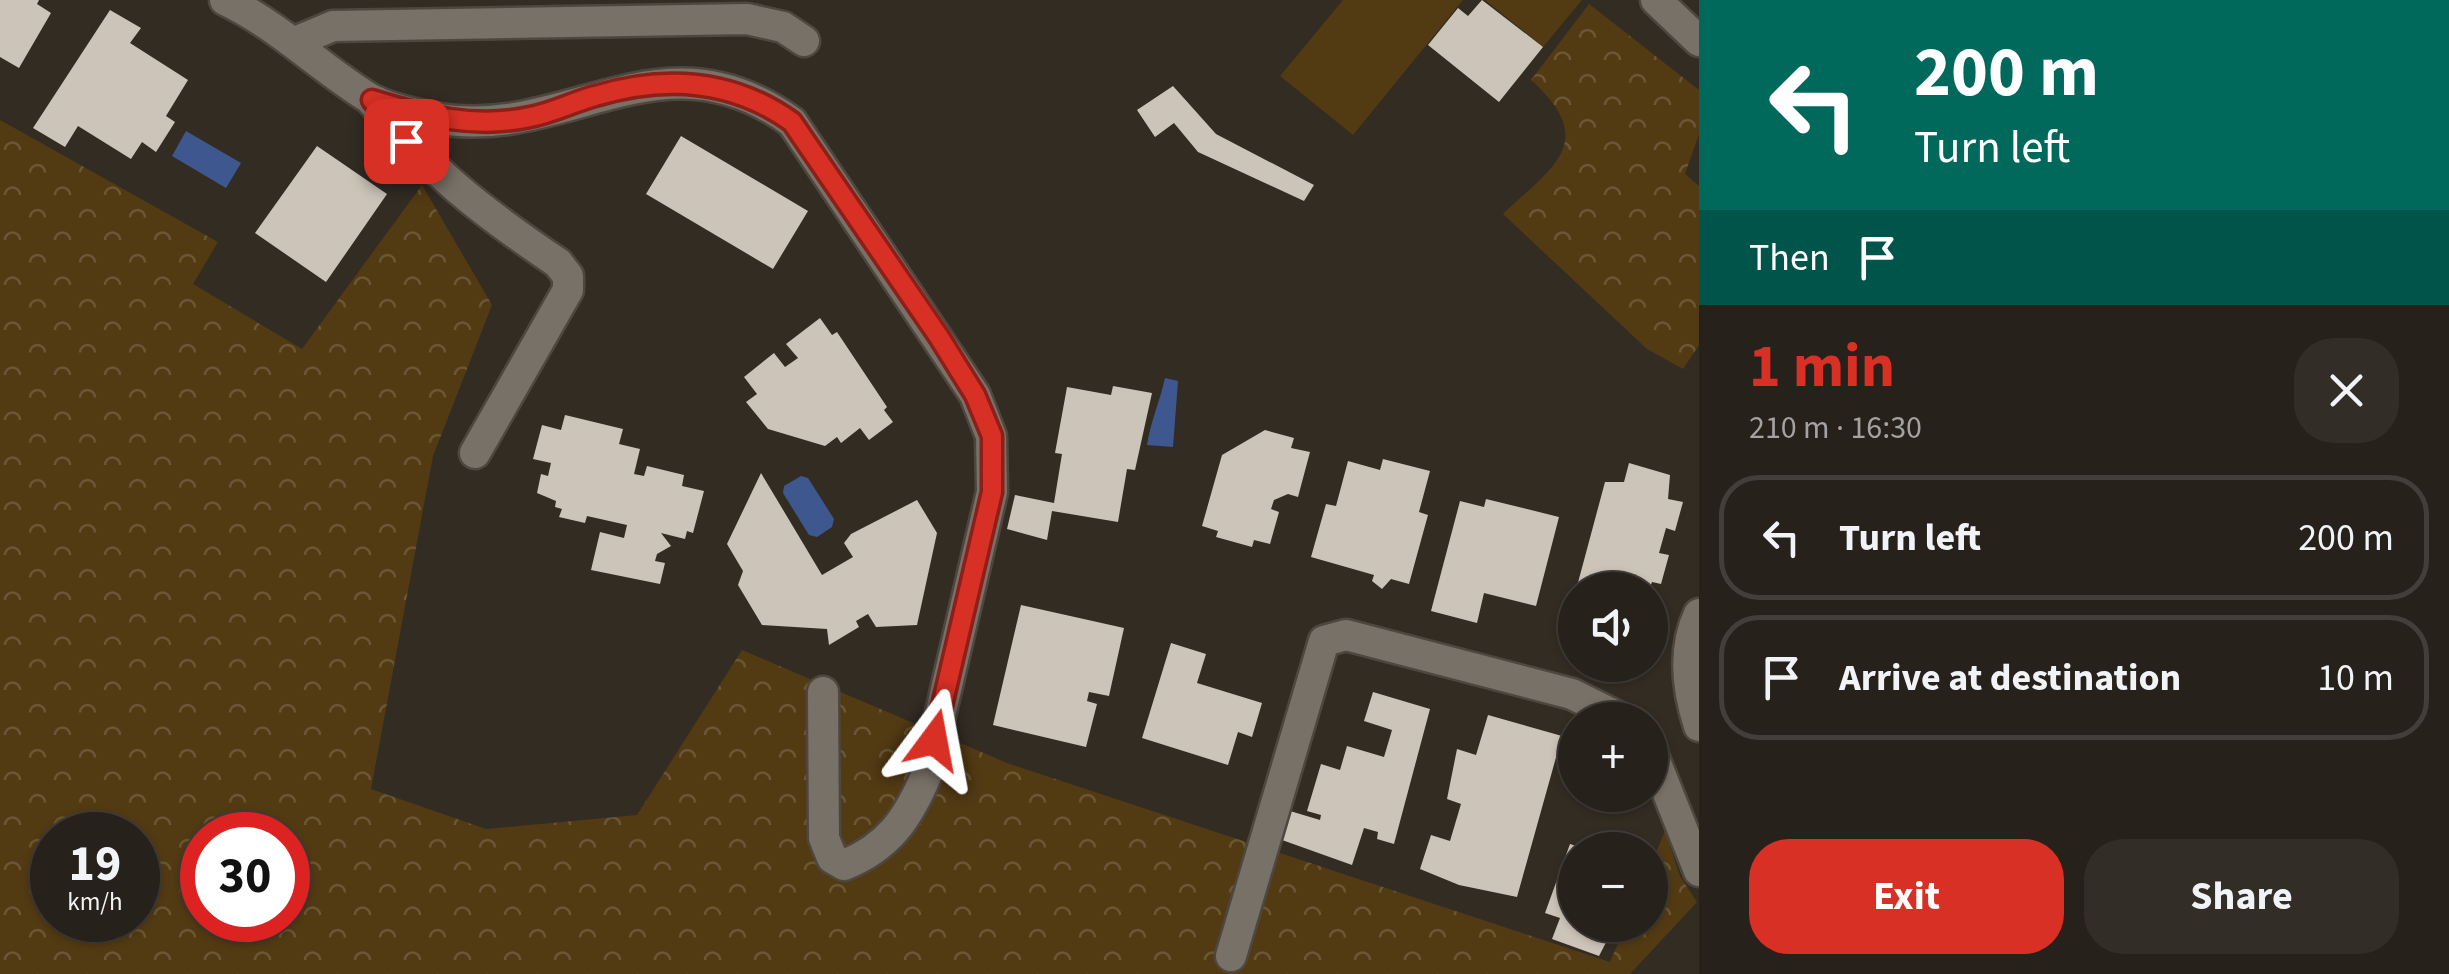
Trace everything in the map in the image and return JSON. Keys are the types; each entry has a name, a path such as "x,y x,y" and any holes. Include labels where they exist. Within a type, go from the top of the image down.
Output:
{"street":[{"path":"225,0 295,42 372,100 423,162 459,194 558,263 568,276 568,290 475,453"},
{"path":"1660,2 1699,41"},
{"path":"295,42 333,26 748,19 783,27 804,41"},
{"path":"372,100 432,118 494,121 529,118 644,84 692,82 732,90 766,104 801,134 966,380 992,436 992,492 926,776 910,813 884,844 844,864 832,858 824,838 823,692"},
{"path":"1699,614 1687,654 1690,698 1699,726"},
{"path":"1232,956 1324,640 1346,636 1572,694 1588,702"},
{"path":"1668,792 1699,870"}],"green space":[{"path":"1343,0 1463,0 1353,135 1280,76"},
{"path":"1485,0 1582,0 1543,47"},
{"path":"1589,4 1699,90 1699,134 1685,174 1699,186 1699,345 1683,369 1647,349 1503,214 1538,182 1561,153 1565,137 1563,120 1531,80"},
{"path":"0,120 218,242 193,284 302,349 422,185 492,305 433,456 371,789 486,829 637,815 742,650 1007,763 1610,962 1619,942 1660,942 1630,974 0,974"},
{"path":"1668,840 1680,876 1697,902 1668,933"}],"water":[{"path":"186,131 241,163 226,188 172,156"},
{"path":"1165,378 1178,381 1173,447 1147,445"},
{"path":"801,476 808,478 834,519 832,527 817,537 809,535 783,493 784,486"}],"building":[{"path":"0,0 39,0 37,4 51,13 19,68 0,57"},
{"path":"1482,0 1543,47 1499,102 1428,45 1458,8 1468,16"},
{"path":"110,10 141,28 130,43 188,80 166,116 175,122 156,152 142,142 131,159 78,126 65,147 33,128"},
{"path":"1173,86 1216,134 1314,185 1304,201 1198,152 1174,123 1155,137 1137,110"},
{"path":"681,136 808,211 773,269 646,194"},
{"path":"317,146 387,194 326,282 255,233"},
{"path":"820,318 832,335 837,332 887,407 884,410 893,422 869,440 860,428 841,443 837,437 825,446 768,429 746,402 757,394 744,377 774,353 785,367 798,358 786,344"},
{"path":"1113,386 1152,393 1135,470 1127,469 1118,522 1052,511 1047,540 1007,529 1015,495 1054,503 1062,454 1055,453 1067,387 1111,395"},
{"path":"565,415 623,429 619,444 640,449 634,474 644,476 647,466 684,475 682,486 704,491 693,533 687,531 685,539 661,533 671,546 657,554 655,561 665,563 660,584 591,570 600,532 624,538 627,525 587,516 585,523 559,517 562,509 555,507 556,501 537,493 541,474 548,476 551,463 533,459 542,425 561,430"},
{"path":"1265,430 1294,438 1291,448 1310,452 1298,497 1288,494 1274,500 1271,509 1279,512 1270,544 1254,540 1252,547 1216,537 1218,531 1202,526 1222,455"},
{"path":"1383,459 1430,471 1419,512 1428,515 1409,584 1391,579 1382,589 1372,581 1374,575 1311,557 1326,504 1336,506 1348,461 1380,470"},
{"path":"1629,463 1670,475 1668,499 1683,502 1675,531 1666,528 1659,553 1669,555 1664,572 1581,572 1605,482 1624,482"},
{"path":"761,473 822,575 853,557 844,543 851,534 917,500 937,533 917,625 876,627 868,614 856,621 859,627 829,645 827,629 762,625 738,585 743,571 727,544"},
{"path":"1486,499 1559,517 1536,606 1484,593 1477,623 1431,611 1460,501 1484,507"},
{"path":"1021,605 1124,628 1109,696 1089,692 1087,701 1097,704 1086,747 993,725"},
{"path":"1171,643 1206,654 1197,683 1262,703 1252,737 1238,732 1228,765 1142,738"},
{"path":"1373,692 1430,709 1394,844 1377,839 1378,832 1364,828 1352,865 1282,840 1290,811 1320,820 1321,815 1307,811 1321,764 1340,770 1347,746 1384,757 1392,730 1364,721"},
{"path":"1488,715 1558,735 1558,750 1517,897 1459,885 1420,869 1431,835 1450,841 1461,804 1447,799 1457,749 1476,755"},
{"path":"1558,877 1558,917 1545,913"},
{"path":"1560,942 1606,942 1599,956"}],"route":[{"path":"406,141 372,100 432,118 494,121 529,118 644,84 692,82 732,90 766,104 792,122 939,337 975,395 992,436 992,492 934,740"}]}
